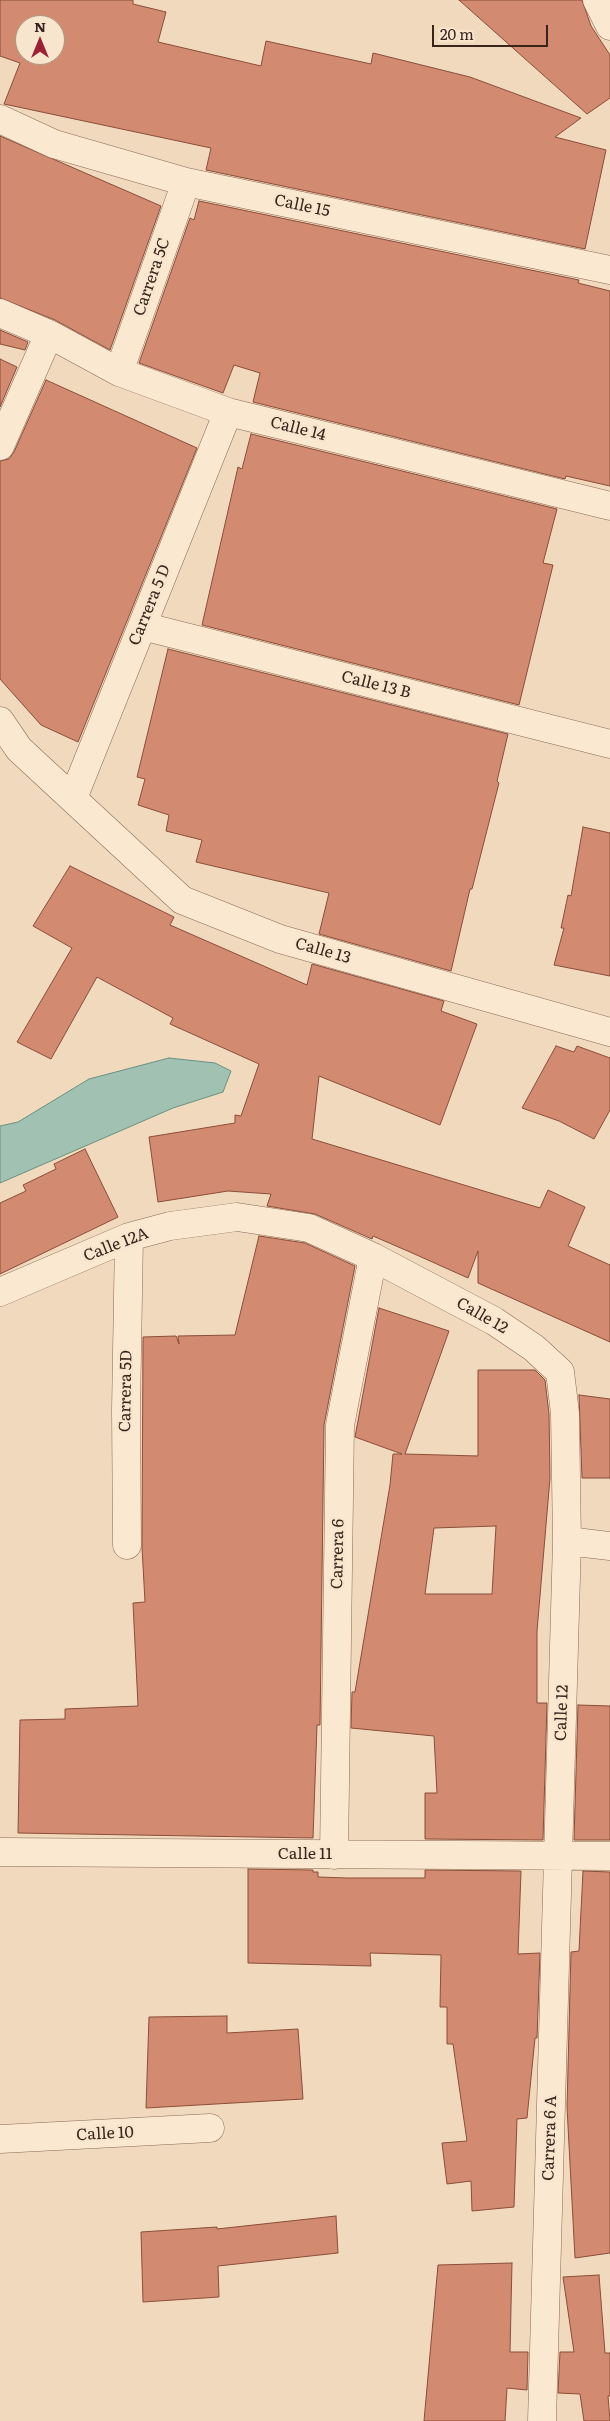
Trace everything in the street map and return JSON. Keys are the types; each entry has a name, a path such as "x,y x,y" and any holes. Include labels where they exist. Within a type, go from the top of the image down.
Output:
{"street":[{"path":"597,0 610,26"},
{"name":"Calle 15","path":"0,119 54,144 186,182 610,270"},
{"name":"Carrera 5C","path":"119,372 186,182"},
{"name":"Calle 14","path":"0,313 49,334 119,372 228,412 610,506"},
{"path":"0,446 49,334"},
{"name":"Carrera 5 D","path":"73,798 228,412"},
{"name":"Calle 13 B","path":"142,626 610,744"},
{"name":"Calle 13","path":"0,721 20,749 182,900 280,939 610,1032"},
{"name":"Calle 12A","path":"0,1292 129,1237 170,1226 237,1217"},
{"name":"Calle 12","path":"237,1217 308,1228 373,1257 494,1321 534,1348 560,1372 565,1413 566,1542 558,1855"},
{"name":"Carrera 5D","path":"127,1545 126,1410 129,1237"},
{"name":"Carrera 6","path":"334,1854 340,1425 373,1257"},
{"path":"566,1542 610,1546"},
{"name":"Calle 11","path":"0,1852 610,1856"},
{"name":"Carrera 6 A","path":"542,2421 558,1855"},
{"name":"Calle 10","path":"0,2140 210,2128"}],"shaded area":[{"path":"169,1058 215,1063 231,1071 223,1092 173,1108 0,1183 0,1126 18,1122 89,1079"}],"building":[{"path":"0,0 133,0 133,4 166,12 158,42 261,66 266,41 371,64 373,53 470,77 581,118 555,137 606,150 585,249 206,170 211,148 4,104 19,65 65,65 65,15 15,15 15,61 0,56"},
{"path":"459,0 582,0 591,26 610,55 610,98 587,114"},
{"path":"0,136 161,206 110,350 55,320 0,298"},
{"path":"199,201 579,280 578,283 610,291 610,486 566,476 565,479 253,402 260,373 234,365 223,393 139,363 190,218 194,220"},
{"path":"0,330 28,342 25,350 0,344"},
{"path":"0,359 17,367 0,407"},
{"path":"46,380 197,448 78,742 41,725 0,679 0,461 9,459 14,452"},
{"path":"251,434 557,509 543,563 553,565 519,705 202,625 238,467 242,469"},
{"path":"168,649 508,734 497,781 499,783 472,889 470,889 451,971 319,934 329,893 196,862 202,840 166,831 169,815 138,805 145,779 137,777"},
{"path":"583,827 610,833 610,976 554,965 564,928 561,928 568,895 571,896"},
{"path":"70,866 174,917 170,925 307,985 312,964 444,1001 441,1011 477,1024 440,1125 319,1076 312,1139 540,1208 548,1190 585,1207 568,1246 610,1265 610,1342 478,1283 478,1251 468,1278 373,1236 372,1239 315,1214 267,1206 271,1194 228,1191 158,1202 149,1137 235,1123 235,1115 241,1116 259,1064 170,1024 173,1018 97,977 51,1059 17,1042 72,948 33,926"},
{"path":"556,1046 574,1052 577,1046 610,1058 610,1110 594,1139 559,1121 522,1108"},
{"path":"85,1149 118,1217 0,1274 0,1203 26,1191 23,1185 56,1169 54,1164"},
{"path":"259,1236 305,1243 355,1266 324,1425 320,1725 317,1725 313,1838 18,1833 20,1720 65,1719 65,1709 138,1706 133,1603 145,1602 142,1547 143,1337 176,1336 179,1344 178,1336 235,1335"},
{"path":"379,1308 449,1331 405,1454 478,1456 478,1370 535,1370 545,1380 549,1414 550,1478 537,1631 537,1703 547,1703 543,1840 425,1839 425,1793 437,1793 434,1736 351,1728 352,1692 355,1692 390,1485 393,1454 402,1454 355,1437","holes":["496,1526 492,1594 425,1594 434,1528"]},
{"path":"579,1395 610,1399 610,1478 582,1478"},
{"path":"578,1705 610,1706 610,1840 574,1840"},
{"path":"248,1869 313,1870 313,1872 318,1872 318,1877 347,1878 425,1878 425,1870 521,1871 518,1954 540,1953 537,2038 535,2038 527,2118 517,2119 514,2207 472,2211 471,2181 447,2184 442,2143 467,2141 453,2044 447,2044 447,2007 440,2007 441,1955 370,1953 371,1966 248,1963"},
{"path":"583,1871 610,1872 610,2253 575,2258 567,2107 571,1952 579,1951"},
{"path":"227,2016 227,2033 298,2029 303,2099 146,2108 149,2017"},
{"path":"336,2216 338,2253 218,2266 219,2297 143,2302 141,2232 217,2227 217,2229"},
{"path":"512,2263 510,2352 528,2352 527,2390 507,2388 505,2421 424,2421 438,2265"},
{"path":"599,2275 605,2353 610,2353 610,2396 608,2396 610,2421 584,2421 580,2394 558,2393 560,2352 574,2352 563,2277"}]}
